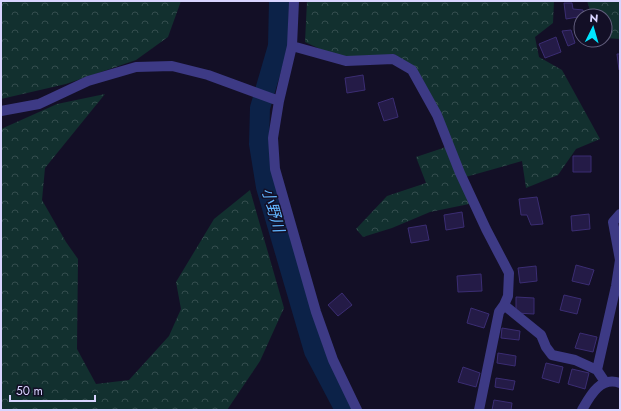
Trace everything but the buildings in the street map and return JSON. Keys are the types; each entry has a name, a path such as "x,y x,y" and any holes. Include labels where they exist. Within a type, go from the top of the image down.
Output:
{"street":[{"path":"294,1 292,46 279,101 273,138 275,169 316,312 333,360 356,410"},
{"path":"292,46 346,61 393,59 412,70 437,115 460,173 486,229 509,273 508,296 499,312 479,410"},
{"path":"1,111 40,104 88,81 136,67 172,66 208,75 279,101"},
{"path":"597,370 616,286 620,260 613,222 620,214"},
{"path":"504,305 541,335 546,347 552,354 575,360 597,370 605,382"},
{"path":"582,410 596,388 605,382 620,383"}],"green space":[{"path":"1,1 181,1 168,37 136,60 66,84 1,99"},
{"path":"307,1 554,1 553,23 535,37 539,57 562,70 600,139 576,149 558,175 526,188 522,161 462,178 474,203 430,212 392,228 363,237 356,229 387,196 426,183 416,157 449,146 412,70 394,54 346,61 305,42"},
{"path":"587,1 620,1 620,39 613,39 613,8 589,8"},
{"path":"105,94 45,168 42,200 66,242 78,259 77,349 96,384 129,380 169,336 181,309 176,282 214,219 250,190 284,308 260,361 227,410 1,410 1,129 57,104"}],"waterway":[{"name":"小野川","path":"279,1 278,46 260,108 259,144 266,187 314,351 345,410"}]}
